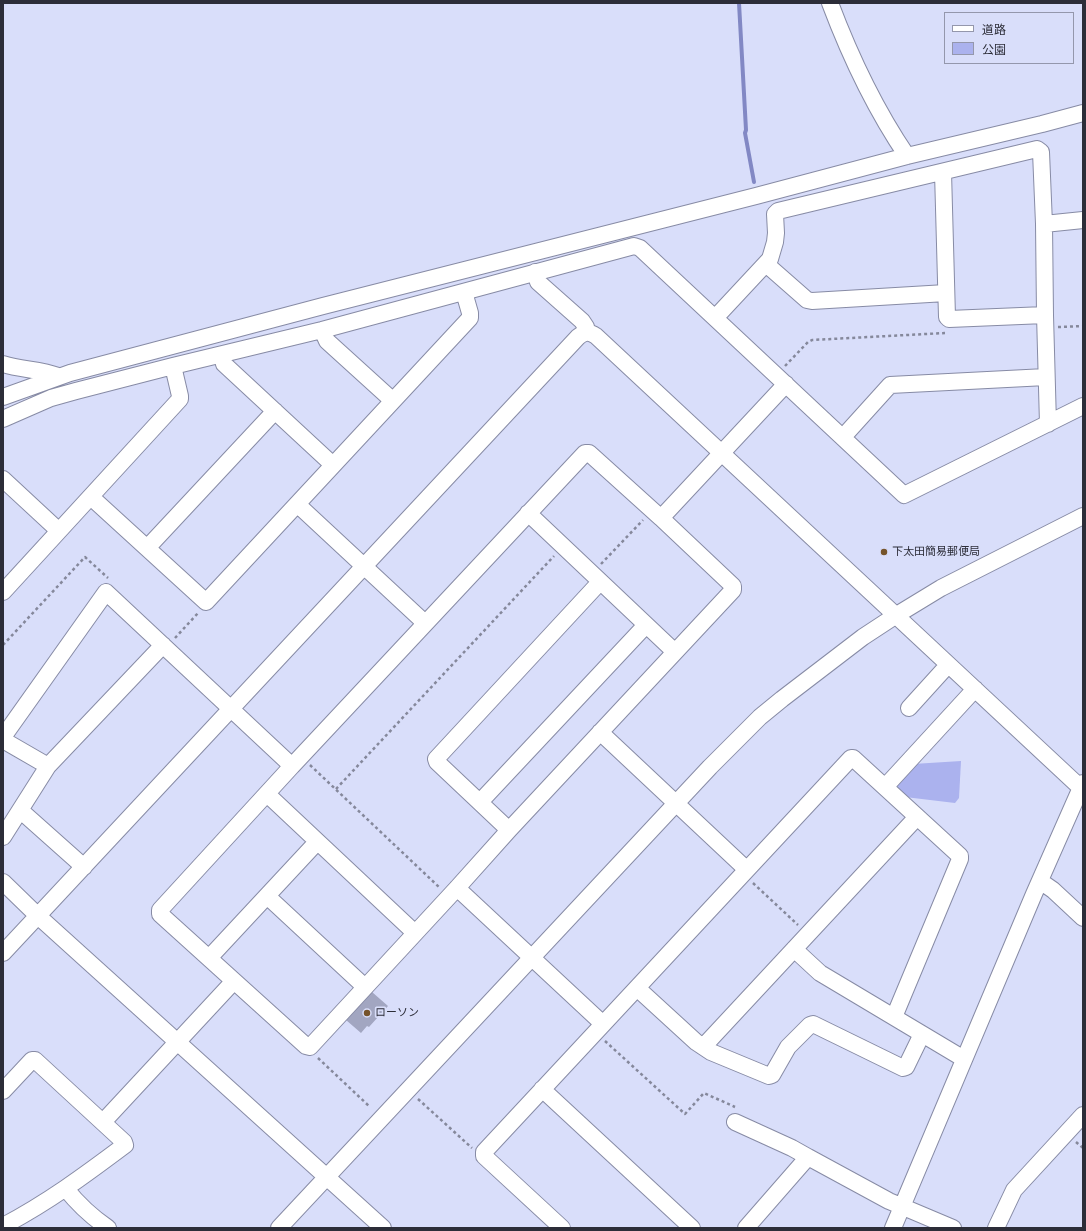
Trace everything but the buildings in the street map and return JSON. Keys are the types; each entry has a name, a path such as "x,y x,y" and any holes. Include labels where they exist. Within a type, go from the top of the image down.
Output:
{"street":[{"path":"830,3 842,36 889,129 906,156"},
{"path":"3,396 58,376 323,306 756,196 906,156 1083,113"},
{"path":"715,318 766,264 773,252 776,242 775,214 778,211 1037,149 1041,152 1044,224 1048,424"},
{"path":"942,172 947,318 1045,322"},
{"path":"1044,224 1083,220"},
{"path":"3,419 52,398 173,366 322,330 634,246 640,248 904,495 1083,406"},
{"path":"766,264 807,300 812,301 946,292"},
{"path":"534,272 538,282 582,321 587,332"},
{"path":"91,497 148,547 206,602 334,465 392,400 470,318 464,292"},
{"path":"322,330 327,341 392,400"},
{"path":"3,953 578,337 582,333 592,333 895,616 1082,787 1040,881 893,1228"},
{"path":"222,355 224,364 334,465"},
{"path":"3,364 58,376"},
{"path":"3,592 180,399 173,366"},
{"path":"843,437 890,385 1046,377"},
{"path":"661,518 721,453 781,380"},
{"path":"148,547 275,411"},
{"path":"584,453 589,453 661,518 733,586 733,590 509,830 310,1047 306,1046 160,914 160,910 584,453"},
{"path":"3,479 59,531"},
{"path":"297,504 425,623"},
{"path":"528,513 675,652"},
{"path":"279,1228 676,803 737,740 782,699 830,661 895,616 942,588 1083,516"},
{"path":"509,830 437,762 436,759 600,582"},
{"path":"3,737 106,592 231,709 297,762"},
{"path":"480,802 646,625"},
{"path":"3,836 48,766 163,645"},
{"path":"909,708 948,665"},
{"path":"885,787 975,689"},
{"path":"600,732 676,803 745,871"},
{"path":"3,740 48,766"},
{"path":"562,1228 484,1156 484,1152 851,758 853,758 960,856 894,1017"},
{"path":"267,794 415,933"},
{"path":"20,810 84,867"},
{"path":"703,1047 917,817"},
{"path":"209,958 317,842"},
{"path":"1040,881 1053,890 1083,918"},
{"path":"3,882 177,1043 383,1228"},
{"path":"453,892 531,958 599,1028"},
{"path":"267,896 365,987"},
{"path":"794,949 820,972 964,1059"},
{"path":"103,1122 234,981"},
{"path":"637,988 703,1047 721,1057 769,1076 772,1075 788,1047 810,1024 813,1024 904,1068 906,1067 922,1034"},
{"path":"3,1091 32,1060 35,1060 124,1142 124,1145 66,1189 33,1210 3,1226"},
{"path":"542,1089 692,1228"},
{"path":"996,1228 1014,1190 1083,1115"},
{"path":"737,1116 889,1201 953,1228"},
{"path":"746,1228 808,1157"},
{"path":"66,1189 98,1222 108,1228"}],"path":[{"path":"1045,322 1083,326"},
{"path":"781,380 808,342 812,340 952,333"},
{"path":"336,789 556,554"},
{"path":"3,645 85,557 113,583"},
{"path":"180,644 174,639 201,610 206,602"},
{"path":"297,762 336,789 453,892"},
{"path":"745,871 808,934"},
{"path":"599,1028 685,1114 704,1093 737,1116"},
{"path":"306,1046 370,1107"},
{"path":"418,1098 476,1153 484,1154"}],"green space":[{"path":"961,761 959,798 955,803 905,797 896,790 895,784 913,764"}],"waterway":[{"path":"739,3 745,133 754,182"}],"place":[{"name":"下太田簡易郵便局","path":"884,552"},
{"name":"ローソン","path":"367,1013"}]}
